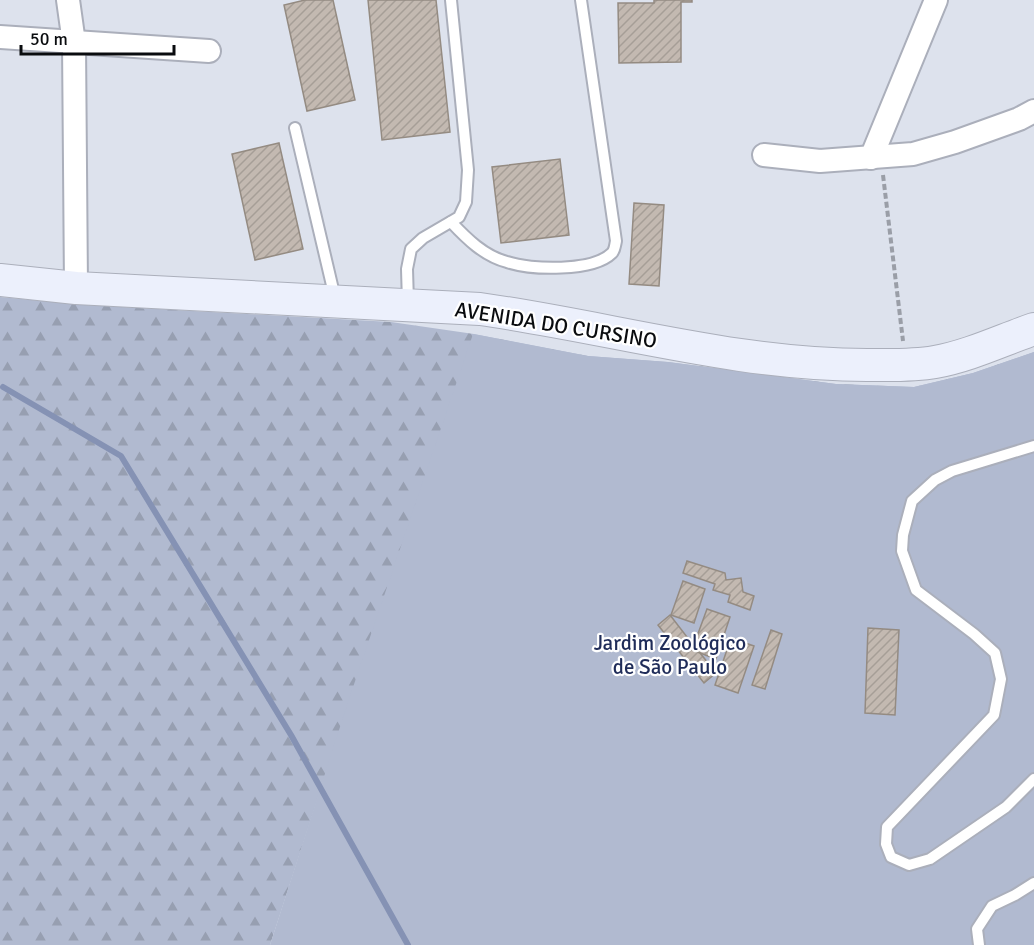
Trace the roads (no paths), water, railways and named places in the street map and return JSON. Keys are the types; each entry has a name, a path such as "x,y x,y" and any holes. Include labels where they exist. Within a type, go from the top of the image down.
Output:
{"main road":[{"name":"AVENIDA DO CURSINO","path":"0,280 76,288 480,309 721,352 828,365 934,363 1034,328"}],"street":[{"path":"68,0 74,43 76,288"},
{"path":"876,157 936,0"},
{"path":"0,37 209,51"},
{"path":"764,155 820,161 913,154 955,142 1019,119 1034,111"}],"lane":[{"path":"408,305 408,269 411,249 417,242 459,217 466,202 468,170 452,0"},
{"path":"451,222 471,243 507,262 547,268 579,266 604,259 614,251 616,241 581,0"},
{"path":"295,128 335,301"},
{"path":"1034,446 952,471 935,480 912,501 903,535 902,551 916,590 995,653 1001,680 994,715 912,799 888,827 886,844 891,857 909,865 930,859 1006,807 1034,779"},
{"path":"979,945 977,929 992,906 1034,883"}],"waterway":[{"path":"3,387 121,456 291,735 408,945"}],"park label":[{"name":"Jardim Zoológico de São Paulo","path":"670,655"}]}
